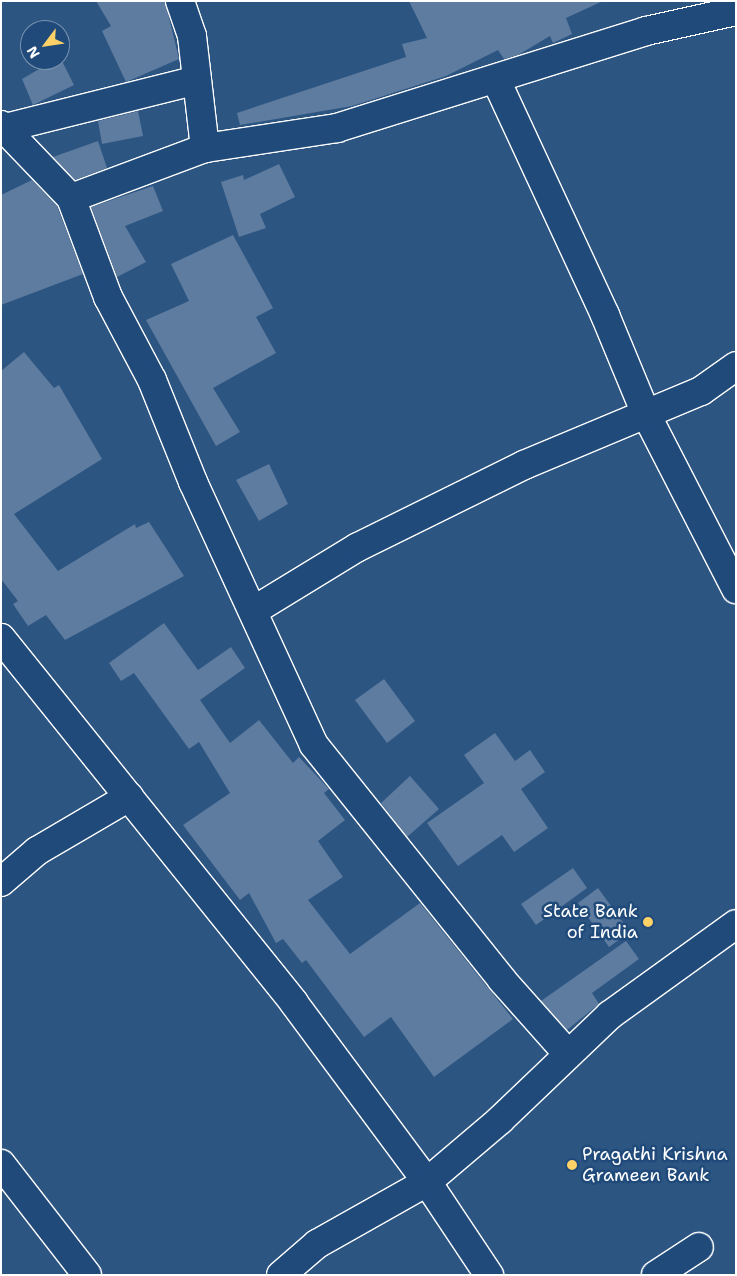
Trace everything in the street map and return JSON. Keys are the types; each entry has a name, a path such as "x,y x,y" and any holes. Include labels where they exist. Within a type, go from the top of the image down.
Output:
{"street":[{"path":"180,1 192,36 205,148"},
{"path":"71,198 205,148 337,128 496,80 646,31 736,11"},
{"path":"2,128 197,80"},
{"path":"496,80 605,314 646,414 736,589"},
{"path":"2,128 71,198 108,297 152,380 193,482 314,745 502,980 567,1054"},
{"path":"253,610 366,543 524,465 701,391 736,366"},
{"path":"1,638 294,1003 427,1182 489,1275"},
{"path":"1,882 37,851 129,797"},
{"path":"281,1275 317,1244 427,1182 500,1120 610,1015 736,924"},
{"path":"1,1164 87,1275"},
{"path":"656,1275 699,1246"}],"building":[{"path":"96,1 165,1 179,59 126,82 102,31 111,26"},
{"path":"409,1 603,1 566,18 572,34 553,43 550,36 518,55 504,59 498,50 446,76 352,106 240,125 237,113 406,57 402,44 427,38"},
{"path":"38,70 66,70 74,85 33,105 22,79"},
{"path":"138,111 143,136 102,144 98,121"},
{"path":"98,141 107,168 75,180 53,157"},
{"path":"279,164 295,197 260,214 266,228 239,237 221,182 243,175 244,180"},
{"path":"32,180 57,206 83,274 1,305 1,195"},
{"path":"153,186 163,211 125,226 146,262 117,277 91,207"},
{"path":"233,235 273,308 256,317 276,353 213,388 240,432 216,446 146,320 189,301 171,264"},
{"path":"24,352 54,388 59,385 102,459 14,514 58,571 135,524 136,528 149,522 184,576 65,640 46,615 28,626 13,604 18,601 1,579 1,371"},
{"path":"269,464 288,504 259,521 236,480"},
{"path":"164,623 198,670 231,647 245,668 200,700 230,743 259,720 293,763 299,757 329,789 324,793 345,820 318,841 343,877 308,900 350,954 420,903 513,1019 434,1077 391,1017 364,1037 306,960 302,963 283,939 276,943 249,893 240,900 183,825 230,793 199,742 189,749 134,673 121,681 109,663"},
{"path":"384,679 415,721 387,743 355,700"},
{"path":"495,733 515,761 530,750 545,772 521,789 548,828 514,852 502,835 458,866 427,823 484,783 464,755"},
{"path":"410,776 439,809 407,837 381,803"},
{"path":"573,868 587,888 536,925 521,904"},
{"path":"598,888 630,932 609,947 578,903"},
{"path":"626,941 639,959 592,993 599,1004 567,1030 541,1001"}],"place":[{"name":"State Bank of India","path":"648,922"},
{"name":"Pragathi Krishna Grameen Bank","path":"572,1165"}]}
